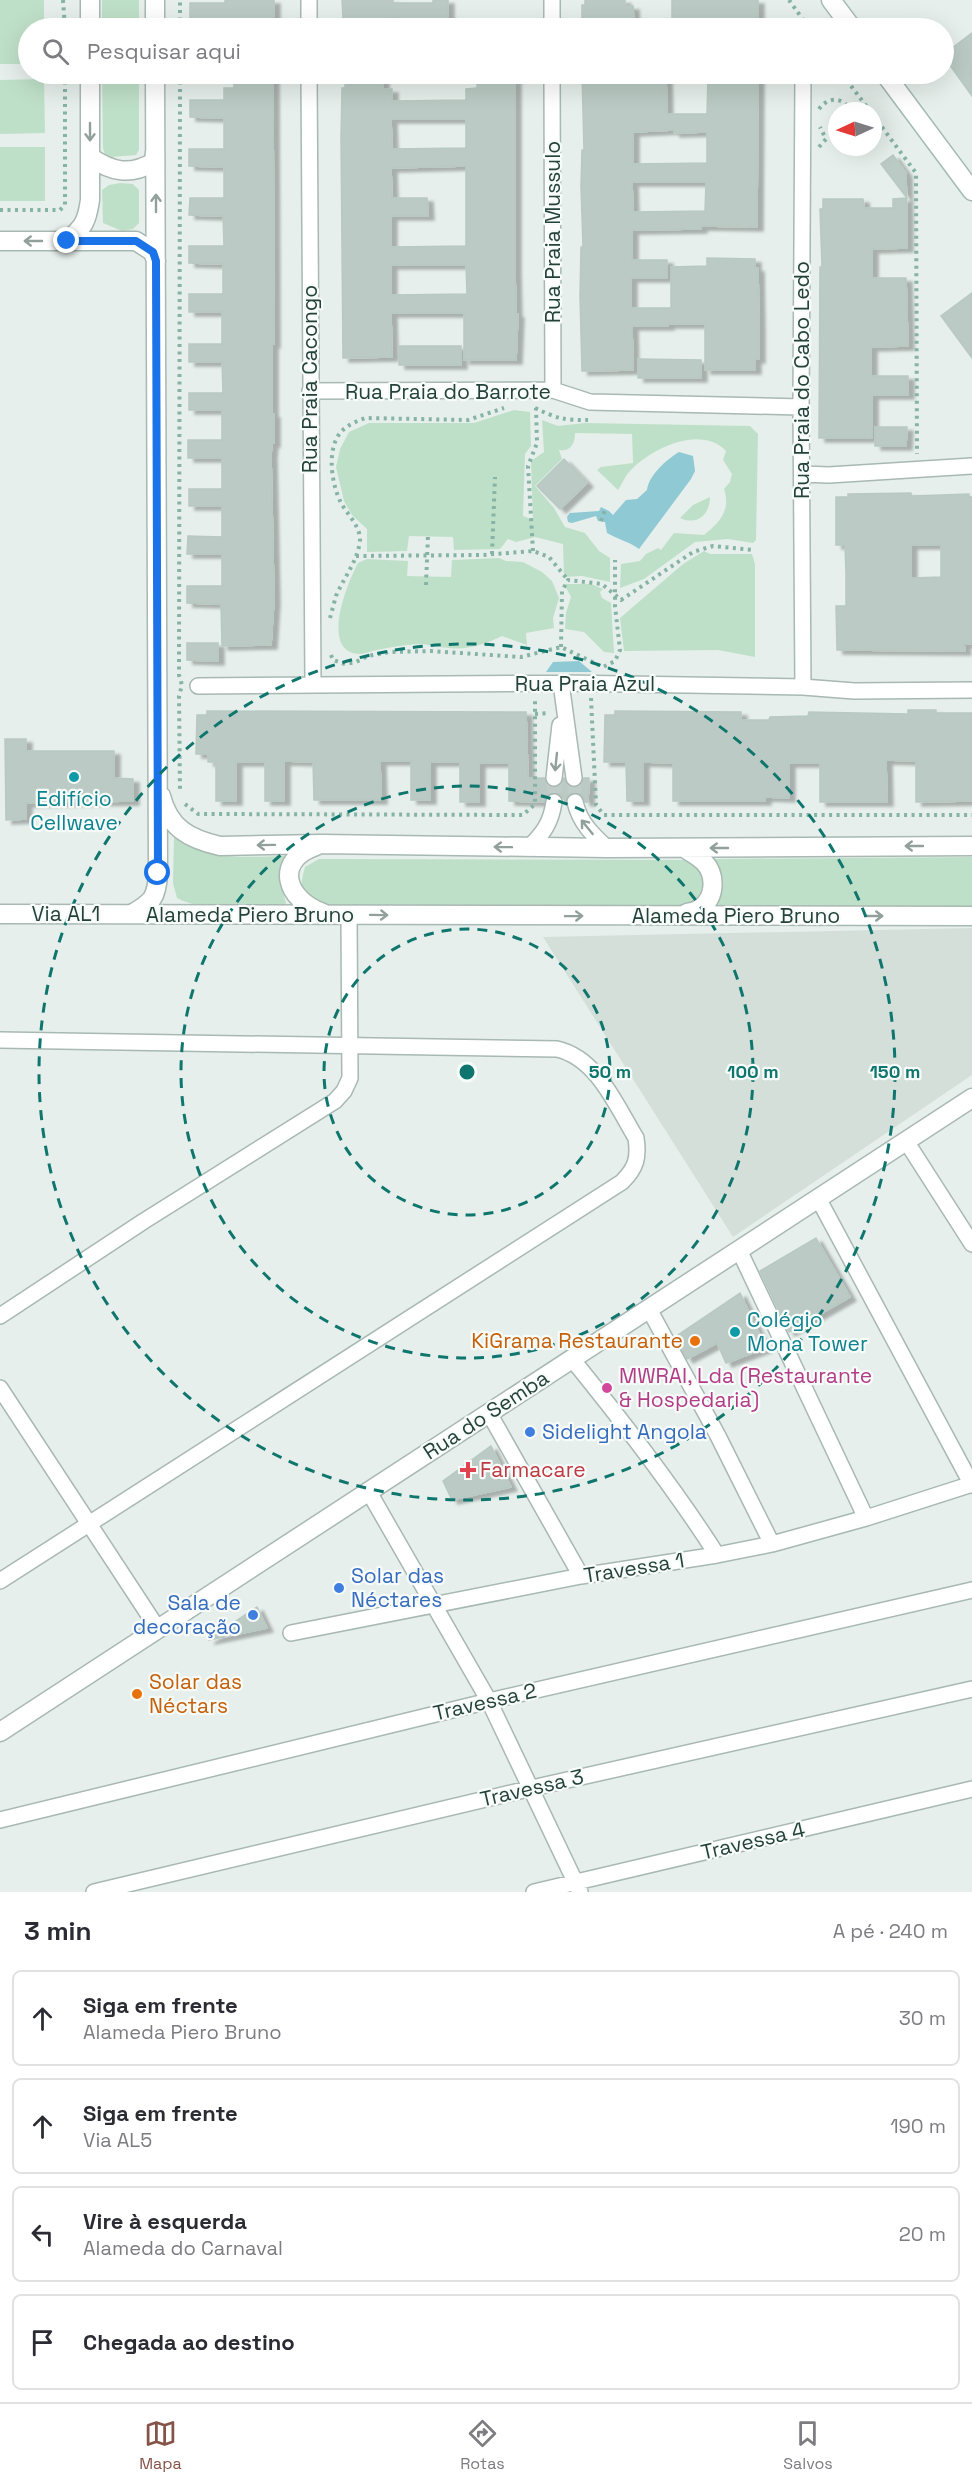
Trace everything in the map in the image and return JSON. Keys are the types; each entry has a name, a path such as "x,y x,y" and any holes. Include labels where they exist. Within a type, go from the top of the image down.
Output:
{"street":[{"path":"90,0 90,18"},
{"path":"155,0 155,18"},
{"path":"309,0 309,18"},
{"path":"552,0 552,18"},
{"path":"831,0 844,18"},
{"path":"67,241 80,231 87,219 90,200 90,84"},
{"path":"155,84 157,779 165,810 179,830 206,843 220,846 321,844 528,848 972,846"},
{"name":"Rua Praia Cacongo","path":"309,84 313,685"},
{"name":"Rua Praia Mussulo","path":"552,84 553,390"},
{"name":"Rua Praia do Cabo Ledo","path":"803,84 801,408 803,687"},
{"path":"892,84 972,191"},
{"path":"90,157 105,167 122,171 141,169 154,162 156,151"},
{"path":"0,241 136,241 153,252 156,261"},
{"name":"Rua Praia do Barrote","path":"310,391 553,390 590,402 801,408"},
{"path":"802,474 829,475 972,466"},
{"path":"554,778 556,709 561,683"},
{"name":"Rua Praia Azul","path":"198,686 561,683 803,687 854,691 972,690"},
{"path":"556,709 574,778"},
{"name":"Alameda Piero Bruno","path":"132,914 147,905 158,890 157,779"},
{"path":"528,848 542,836 548,826 554,802"},
{"path":"575,802 584,824 607,848"},
{"path":"321,844 302,851 292,863 289,879 296,897 310,908 329,915"},
{"path":"682,915 701,908 713,891 711,871 704,862 684,848"},
{"name":"Via AL1","path":"0,914 132,914"},
{"name":"Alameda Piero Bruno","path":"132,914 518,917 972,916"},
{"path":"0,1316 144,1221 335,1101 344,1091 351,1078 349,915"},
{"path":"0,1040 545,1049 568,1052 591,1067 613,1100 636,1138 638,1162 622,1182 0,1581"},
{"name":"Rua do Semba","path":"0,1732 972,1098"},
{"path":"906,1141 972,1244"},
{"path":"818,1198 972,1485"},
{"path":"739,1250 866,1518"},
{"path":"649,1309 718,1436 772,1544"},
{"path":"572,1359 653,1460 717,1555"},
{"path":"0,1388 158,1629"},
{"path":"489,1413 581,1576"},
{"name":"Travessa 1","path":"291,1633 581,1576 772,1544 972,1485"},
{"path":"369,1492 489,1701 578,1887"},
{"name":"Travessa 2","path":"0,1820 489,1701 972,1590"},
{"name":"Travessa 3","path":"94,1892 532,1788 972,1689"},
{"name":"Travessa 4","path":"534,1892 578,1887 972,1789"}],"path":[{"path":"63,0 64,18"},
{"path":"180,0 180,18"},
{"path":"789,0 802,18"},
{"path":"0,210 60,210 65,205 65,84"},
{"path":"180,84 179,675 182,685 179,696 179,788 184,803 198,814 523,815 535,804 535,695"},
{"path":"850,84 863,102"},
{"path":"817,113 823,103 833,99 844,102"},
{"path":"813,146 821,147 826,139 817,119"},
{"path":"882,127 916,173 916,454"},
{"path":"328,626 336,597 360,543 359,531 341,502 334,484 333,448 338,435 344,428 365,418 468,420 509,407"},
{"path":"530,407 563,420"},
{"path":"533,551 528,466 537,443 536,408"},
{"path":"492,554 495,477"},
{"path":"601,521 605,510"},
{"path":"426,585 428,535"},
{"path":"356,556 427,556 533,551 549,557 568,580 602,585 621,600 693,552 713,546 753,550"},
{"path":"327,647 333,660 345,664 390,652 431,651 521,657 561,647 603,667 615,661 620,650 615,606 615,560"},
{"path":"561,647 562,591 568,580"},
{"path":"590,696 596,805 604,815 972,815"},
{"path":"535,714 556,709"}],"shaded area":[{"path":"972,928 972,1075 733,1237 543,937"}],"green space":[{"path":"0,0 44,0 44,18 18,18 18,64 0,64"},
{"path":"102,0 139,0 139,18 102,18"},
{"path":"0,80 18,80 18,84 44,84 45,133 0,134"},
{"path":"102,84 139,84 139,150 136,155 112,157 105,154"},
{"path":"0,147 45,147 45,201 0,201"},
{"path":"133,184 139,190 139,223 133,229 122,231 103,223 102,190 109,185"},
{"path":"514,410 530,412 531,446 525,454 523,516 533,520 531,461 544,452 542,420 558,426 585,423 750,426 758,434 756,540 753,543 728,539 695,542 644,579 620,588 621,564 640,561 646,554 658,548 661,550 674,533 704,535 723,515 726,503 724,489 730,482 732,474 723,460 726,451 716,443 703,440 676,443 650,455 639,463 628,473 618,490 597,470 601,467 633,463 632,434 575,433 571,446 567,450 559,450 562,459 535,486 554,508 565,527 585,533 599,551 610,558 610,582 582,576 564,577 563,544 535,537 516,542 508,539 500,549 454,550 453,537 409,536 407,551 367,552 367,529 352,515 344,501 336,467 340,449 349,432 369,423 474,423"},
{"path":"710,497 708,509 702,517 692,520 680,518 693,505"},
{"path":"704,551 710,554 752,554 755,564 755,657 718,650 624,651 620,618 683,564"},
{"path":"499,558 506,561 523,562 542,572 552,581 559,598 553,618 554,628 526,633 527,645 502,636 465,648 418,644 359,654 347,650 341,641 338,629 343,599 358,563 367,559 408,561 407,576 451,577 452,560"},
{"path":"564,584 591,584 603,589 600,592 602,598 611,603 614,653 604,652 584,632 565,629 566,613 571,597"},
{"path":"174,837 188,845 215,854 241,857 285,856 282,881 287,906 201,906 177,898 173,883"},
{"path":"972,857 972,906 715,906 715,859"},
{"path":"319,859 691,860 703,869 705,885 700,900 686,908 317,907 304,894 302,880 305,867"}],"water":[{"path":"679,452 693,456 695,471 639,549 607,533 605,522 598,521 596,516 572,523 568,522 567,517 570,513 599,511 601,507 613,515 626,500 637,499 647,490 648,484 659,468"},
{"path":"579,661 592,672 546,672 553,662"}],"building":[{"path":"225,0 274,0 274,18 190,18 190,3 225,3"},
{"path":"342,0 433,3 433,0 448,0 448,18 343,18"},
{"path":"585,0 625,0 625,6 633,6 634,18 582,18 582,5 585,5"},
{"path":"672,0 758,0 758,18 672,18"},
{"path":"972,33 972,96 954,71 954,46"},
{"path":"234,84 273,84 272,414 274,414 274,443 272,443 271,455 274,600 271,645 222,646 221,604 187,603 187,586 222,586 222,554 187,554 188,536 222,537 222,506 189,506 189,489 222,489 222,458 188,458 188,440 222,440 222,410 189,410 189,393 223,393 222,362 189,362 189,344 222,344 222,312 189,312 189,294 223,294 223,264 189,263 189,246 224,246 223,216 189,215 190,198 224,198 224,167 189,166 189,149 224,149 224,118 190,117 190,100 224,100 224,88 234,88"},
{"path":"345,84 383,84 383,89 392,89 392,101 466,100 466,89 477,88 477,84 515,84 515,272 516,314 518,314 516,360 464,360 464,313 391,313 392,357 343,358 342,88 345,88","holes":["391,119 466,119 466,148 392,149","466,166 466,246 391,247 391,216 428,216 427,198 392,198 391,168","391,265 466,265 467,294 391,295"]},
{"path":"582,84 666,84 667,114 707,114 708,84 758,84 757,227 701,226 701,229 632,230 632,260 667,260 667,278 631,278 631,308 671,308 671,267 707,266 707,258 755,259 755,268 758,268 759,359 755,359 755,370 705,370 705,324 668,324 668,326 632,326 633,370 582,371 580,296 581,247 583,247 582,150 584,150","holes":["674,130 674,133 707,132 707,163 633,164 633,132","632,182 706,182 705,211 633,212"]},
{"path":"893,155 906,173 907,197 881,164"},
{"path":"907,198 907,248 872,249 872,278 906,278 908,346 871,347 871,376 908,376 908,395 872,395 872,438 819,438 820,267 822,267 820,209 823,209 823,199 863,199 864,208 893,208 893,199"},
{"path":"972,293 972,358 941,316"},
{"path":"399,346 461,346 461,365 399,365"},
{"path":"638,359 701,360 701,378 638,378"},
{"path":"875,427 907,427 906,446 875,446"},
{"path":"564,459 587,483 560,509 537,486"},
{"path":"911,493 911,496 969,494 969,497 972,497 972,644 964,644 965,651 837,650 836,606 846,606 846,573 845,545 836,545 836,497 848,497 848,494","holes":["911,545 941,545 941,577 911,578"]},
{"path":"187,643 218,643 218,661 187,660"},
{"path":"908,710 972,713 972,801 916,802 916,761 886,760 887,802 820,802 820,763 789,763 789,798 765,797 765,801 673,801 673,763 643,762 643,801 627,801 626,762 604,762 605,715 615,715 615,711 741,712 741,720 769,720 770,717 808,716 809,712 908,714"},
{"path":"207,711 526,712 528,778 544,778 553,788 561,784 564,778 567,784 575,788 584,778 589,778 588,802 585,802 582,795 577,792 568,795 566,802 561,795 555,792 547,795 544,802 509,801 509,763 479,763 479,802 460,802 460,762 430,762 430,800 411,800 411,761 380,761 381,800 314,800 313,762 284,761 284,801 265,801 265,762 236,762 236,801 216,801 216,762 208,762 208,754 196,754 197,715 207,715"},
{"path":"5,739 26,739 26,751 114,751 114,778 133,779 133,801 26,803 26,819 6,820"},
{"path":"816,1238 850,1297 789,1332 760,1271"},
{"name":"Colégio Mona Tower","path":"740,1293 766,1348 726,1363 717,1343 687,1359 675,1337"},
{"path":"491,1446 511,1487 452,1500 443,1481"},
{"name":"Sala de decoração","path":"257,1607 267,1628 209,1640 209,1639"}],"tunnel":[{"path":"554,778 554,802"},
{"path":"574,778 575,802"}],"place":[{"name":"Edifício Cellwave","path":"74,777"},
{"name":"Colégio Mona Tower","path":"735,1332"},
{"name":"KiGrama Restaurante","path":"695,1341"},
{"name":"MWRAI, Lda (Restaurante & Hospedaria)","path":"607,1388"},
{"name":"Sidelight Angola","path":"530,1432"},
{"name":"Farmacare","path":"468,1470"},
{"name":"Solar das Néctares","path":"339,1588"},
{"name":"Sala de decoração","path":"253,1615"},
{"name":"Solar das Néctars","path":"137,1694"}],"route":[{"path":"67,241 136,241 153,252 156,261 158,873"}]}
